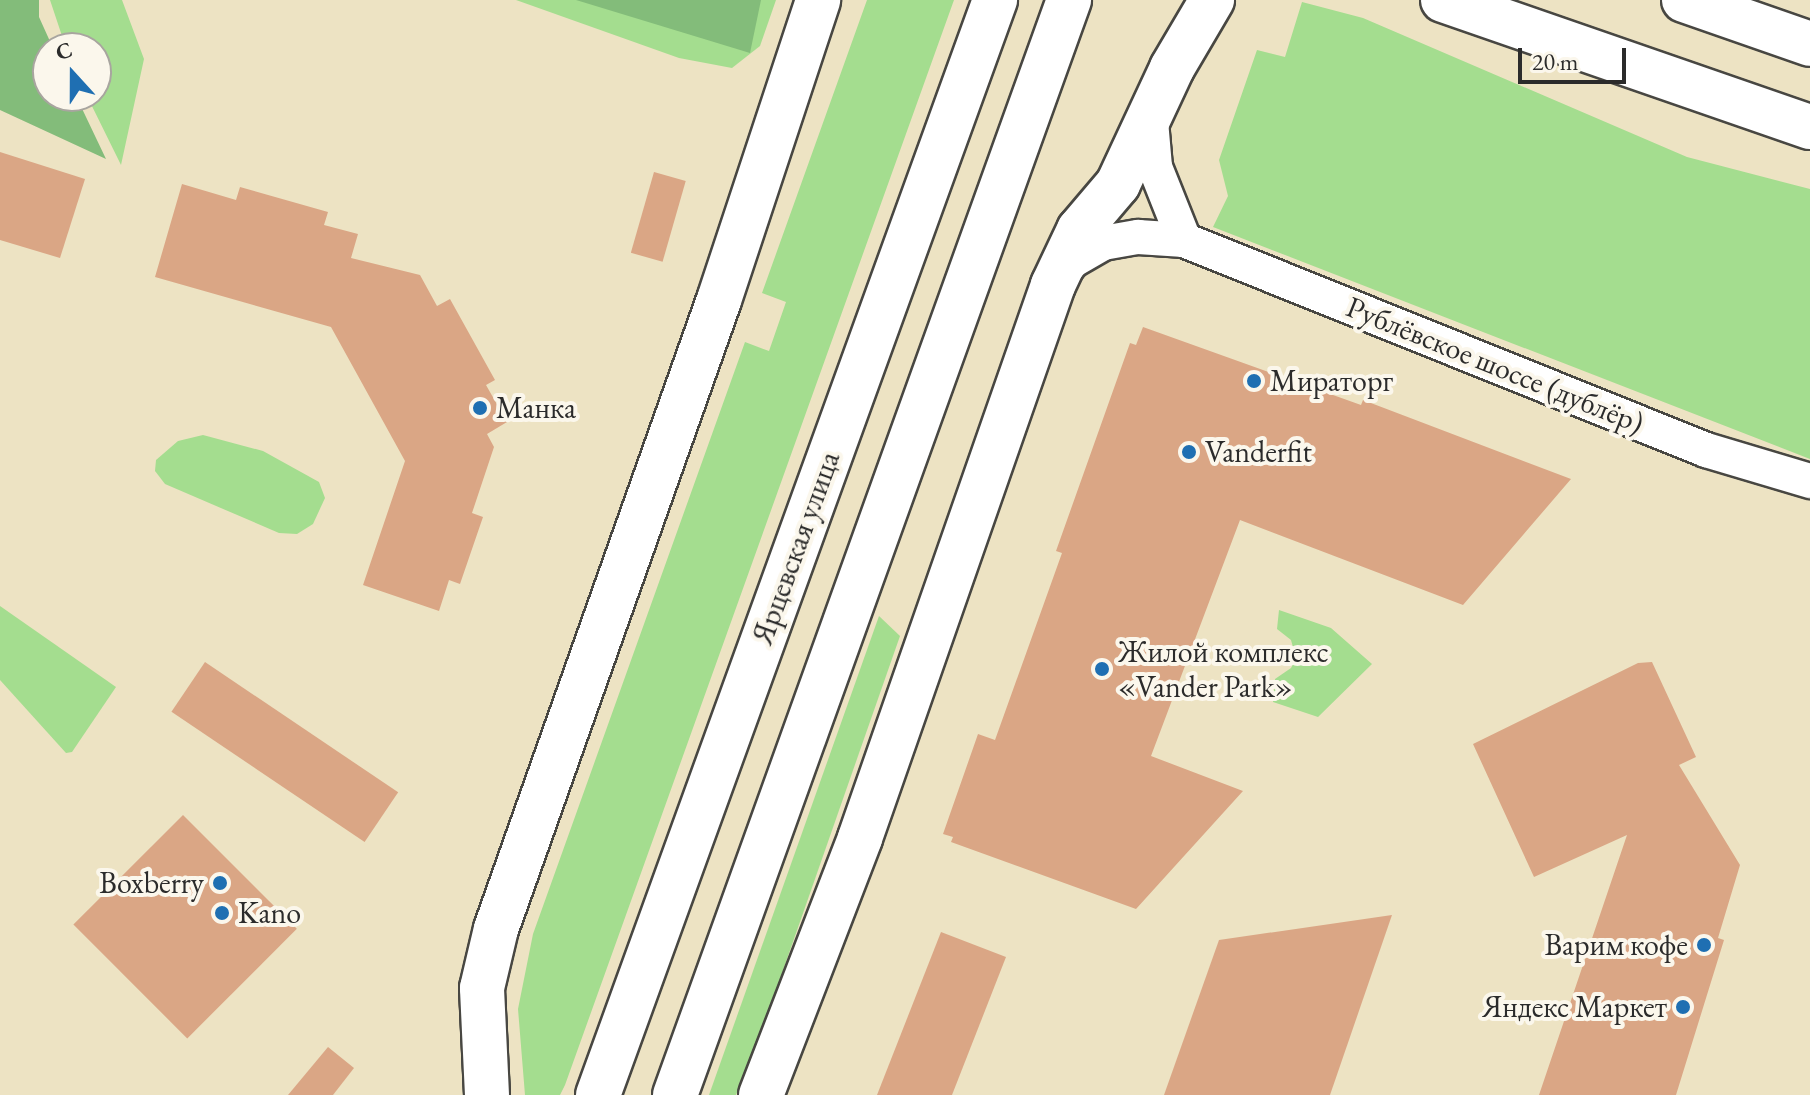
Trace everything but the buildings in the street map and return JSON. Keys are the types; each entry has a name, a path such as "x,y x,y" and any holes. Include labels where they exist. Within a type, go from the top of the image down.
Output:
{"main road":[{"path":"487,1095 482,988 496,929 719,300 818,0"},
{"name":"Ярцевская улица","path":"598,1095 995,0"},
{"path":"675,1095 1069,0"},
{"path":"1172,0 1172,68"},
{"path":"761,1095 860,838 1053,285 1079,230 1118,184 1151,121 1172,68 1212,0"},
{"path":"1443,0 1810,127"},
{"path":"1684,0 1810,44"}],"street":[{"path":"1151,121 1155,167 1184,240"},
{"name":"Рублёвское шоссе (дублёр)","path":"1053,285 1072,261 1103,243 1138,237 1184,240 1706,450 1810,481"}],"green space":[{"path":"0,0 39,0 39,17 46,32 32,32 32,112 84,112 106,159 0,110"},
{"path":"50,0 122,0 144,59 121,165 95,112 112,112 112,32 61,32"},
{"path":"516,0 776,0 760,46 732,68 679,58"},
{"path":"576,0 761,0 750,53"},
{"path":"867,0 954,0 565,1085 560,1095 525,1095 518,1009 533,934 745,342 769,351 786,302 762,293"},
{"path":"1302,2 1363,18 1687,157 1810,189 1810,459 1213,227 1228,196 1219,160 1257,50 1285,57"},
{"path":"203,435 263,451 319,482 325,498 313,524 297,534 279,533 165,484 155,471 156,460 178,441"},
{"path":"0,606 116,687 72,752 66,753 0,680"},
{"path":"1279,610 1331,628 1372,664 1318,717 1273,702 1275,679 1291,668 1296,658 1291,640 1277,629"},
{"path":"879,616 900,636 766,1019 736,1095 709,1095"}],"place":[{"name":"Мираторг","path":"1254,381"},
{"name":"Манка","path":"480,408"},
{"name":"Vanderfit","path":"1189,452"},
{"name":"Жилой комплекс «Vander Park»","path":"1102,669"},
{"name":"Boxberry","path":"220,883"},
{"name":"Kano","path":"222,913"},
{"name":"Варим кофе","path":"1704,945"},
{"name":"Яндекс Маркет","path":"1683,1007"}]}
